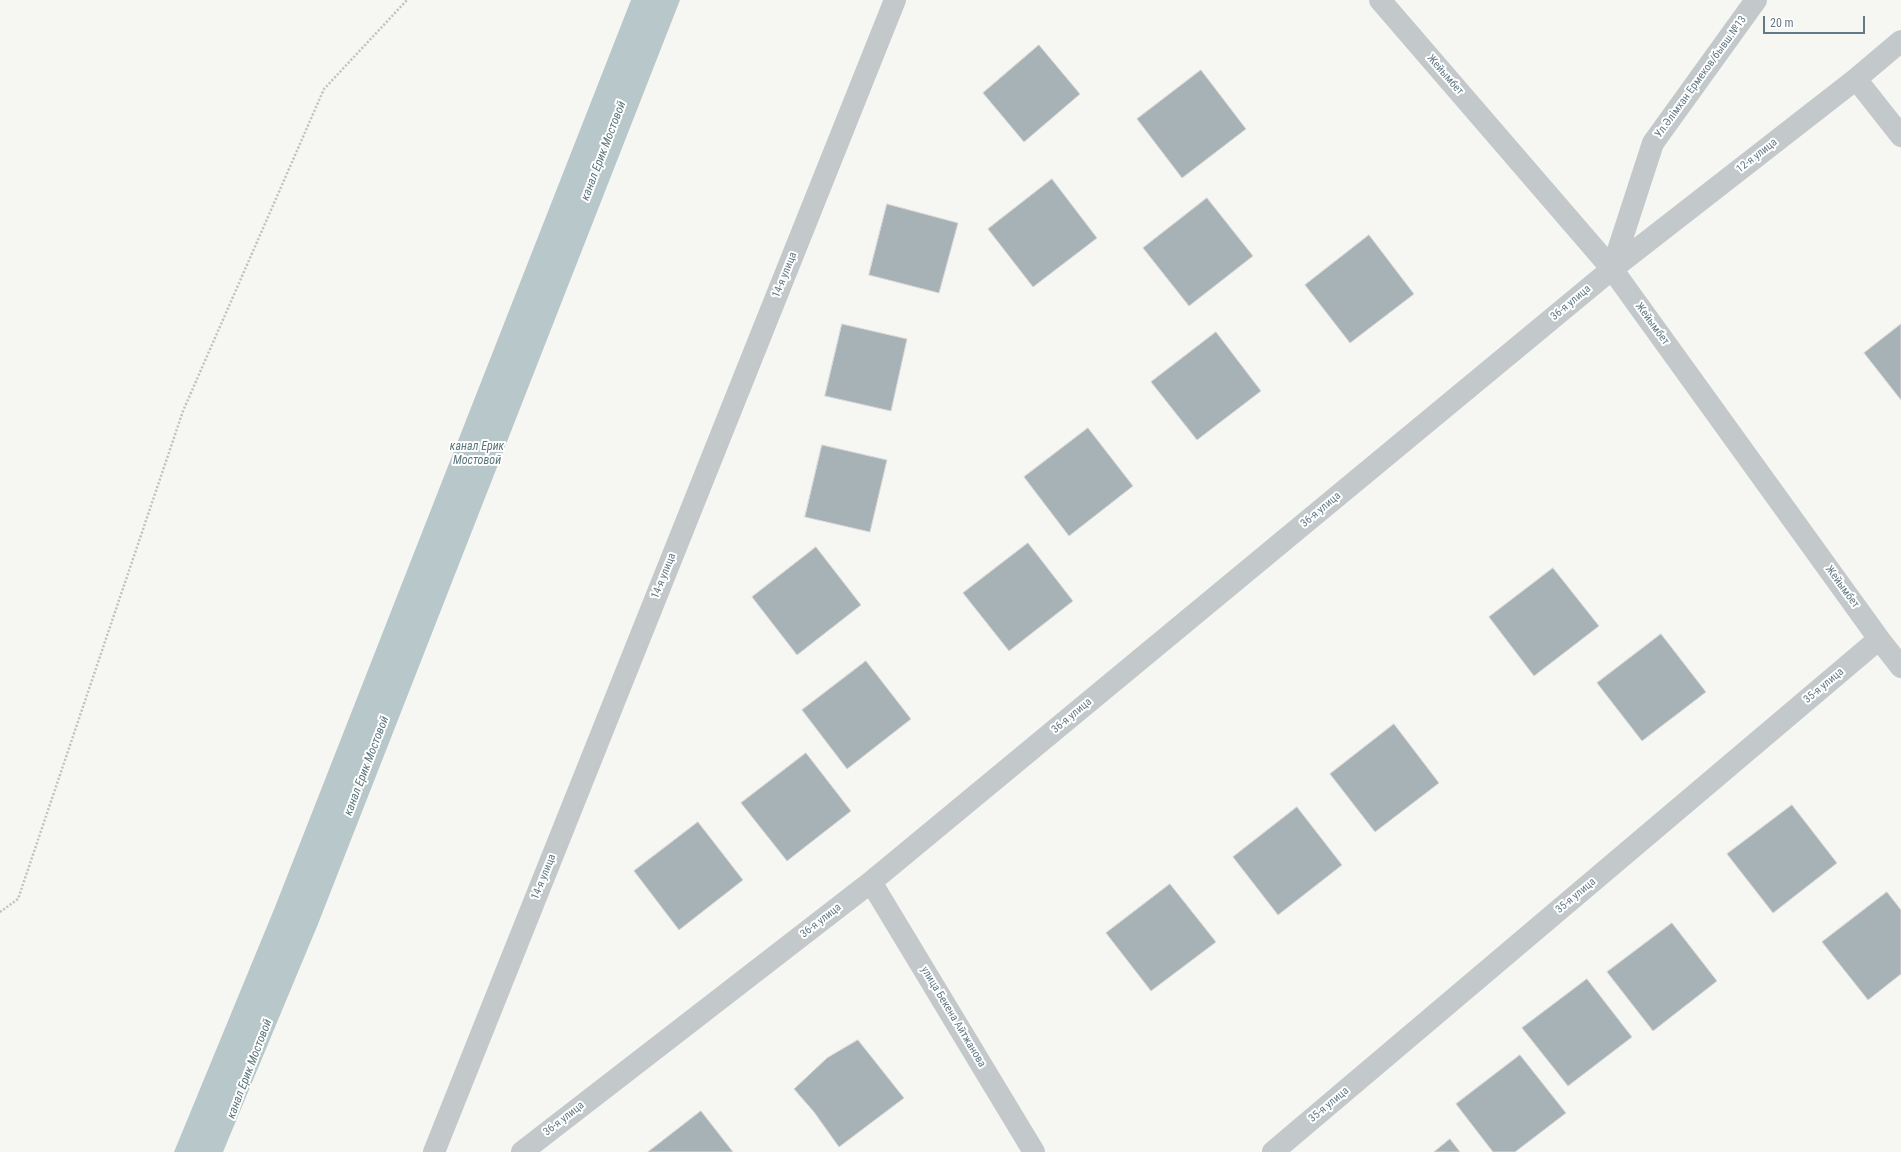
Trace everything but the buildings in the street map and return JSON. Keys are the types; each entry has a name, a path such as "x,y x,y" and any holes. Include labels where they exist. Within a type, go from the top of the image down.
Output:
{"street":[{"name":"14-я улица","path":"434,1152 895,0"},
{"name":"Жейымбет","path":"1380,0 1612,269 1879,639 1901,667"},
{"name":"Ул.Әлімхан Ермеков/бывш.№13","path":"1612,269 1653,143 1756,0"},
{"name":"12-я улица","path":"1612,269 1856,79 1901,41"},
{"path":"1856,79 1901,136"},
{"name":"36-я улица","path":"522,1152 871,882 1612,269"},
{"name":"35-я улица","path":"1273,1152 1879,639"},
{"name":"улица Бекена Айтжанова","path":"871,882 1034,1152"}],"path":[{"path":"0,912 18,898 183,411 324,89 407,0"}],"water":[{"name":"канал Ерик Мостовой","path":"631,0 680,0 318,924 223,1152 174,1152 275,907"}]}
